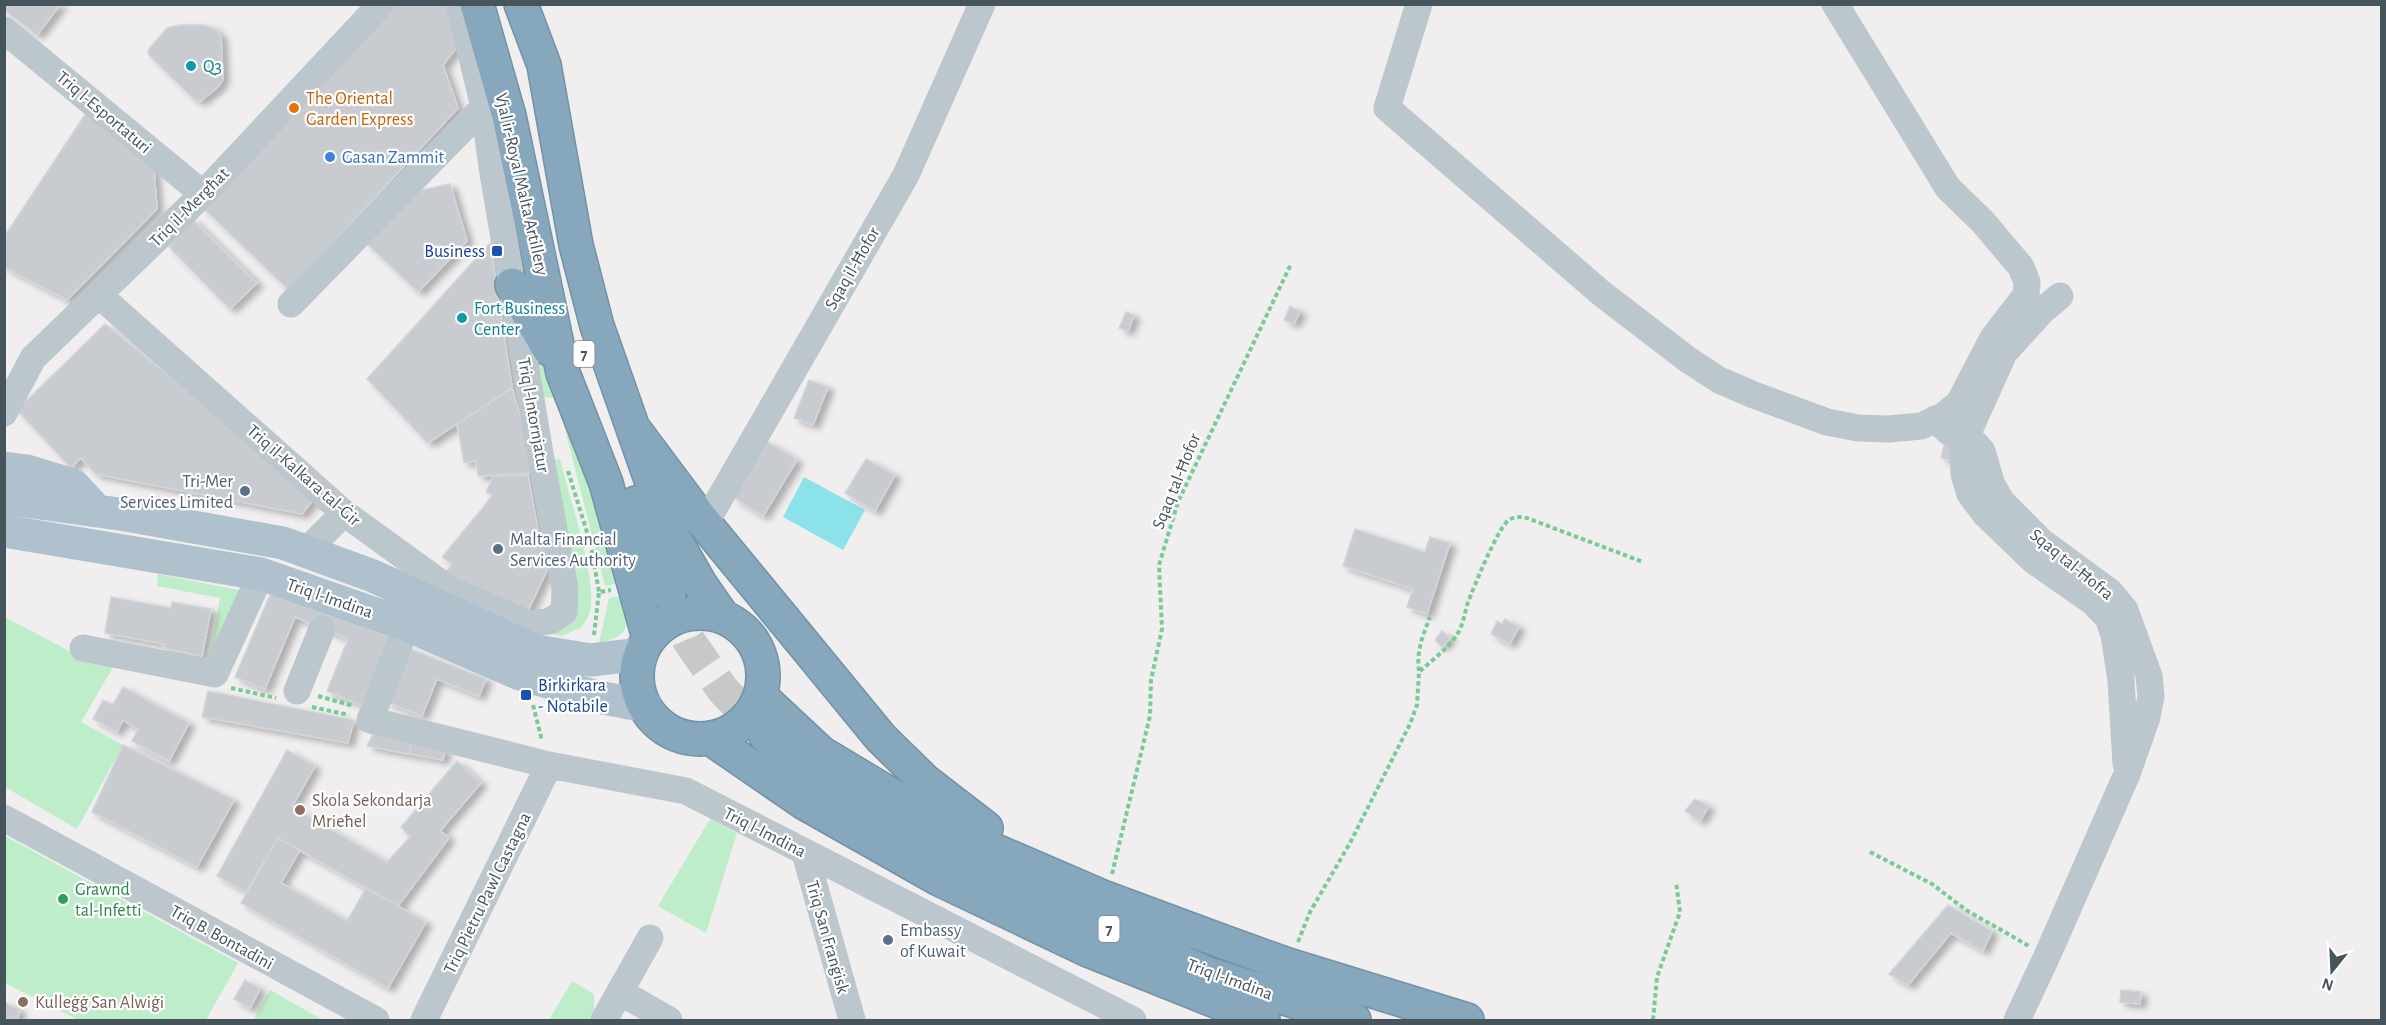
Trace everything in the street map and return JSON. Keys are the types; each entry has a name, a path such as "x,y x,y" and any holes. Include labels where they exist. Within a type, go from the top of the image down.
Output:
{"highway":[{"name":"Vjal ir-Royal Malta Artillery","path":"477,4 509,116 563,373 606,483 636,587 645,646"},
{"name":"Vjal ir-Royal Malta Artillery","path":"493,4 526,106 587,366 669,594"},
{"name":"7","path":"521,4 544,65 576,245 597,326 633,428"},
{"path":"512,285 563,373"},
{"path":"633,428 668,528 699,584 723,617"},
{"name":"Triq l-Imdina","path":"633,428 701,519 857,709 910,768 954,805 990,831 1097,894"},
{"path":"645,646 660,626 675,618 707,613 723,617 737,625 757,649 762,664 763,680 760,696 748,716 731,730 703,738"},
{"name":"Triq l-Imdina","path":"645,646 637,671 638,689 645,706 654,719 667,729 681,736 703,738 803,802 939,879 1088,950 1263,1020"},
{"name":"Triq l-Imdina","path":"760,696 791,724 805,741 842,767 926,816 982,845 1097,894 1288,965 1467,1020"},
{"name":"Triq l-Imdina","path":"766,736 823,781 874,812 1006,882 1208,974 1354,1020"}],"main road":[{"path":"4,468 27,471 73,485 98,512"},
{"name":"Triq l-Imdina","path":"4,498 283,543 373,576 536,651 591,660 645,646"},
{"path":"4,521 56,531 74,542"},
{"name":"Triq l-Imdina","path":"4,531 261,574 329,613 407,625 530,678 598,697 645,706"}],"street":[{"name":"Triq il-Mergħat","path":"4,413 33,358 203,194 381,4"},
{"name":"Triq l-Intornjatur","path":"459,4 484,107 540,453 565,589 564,612 550,621 529,624"},
{"name":"Sqaq il-Ħofor","path":"701,519 713,510 906,175 982,4"},
{"path":"1419,4 1387,108 1644,327 1719,380 1827,422 1858,428 1889,429 1921,426 1959,403 1994,338 2026,295 2027,282 2021,267 1983,222 1948,188 1834,4"},
{"name":"Triq l-Esportaturi","path":"4,30 203,194"},
{"path":"291,304 484,107"},
{"name":"Triq il-Kalkara tal-Ġir","path":"99,295 344,513 449,588 529,624"},
{"path":"1935,419 1949,432 1967,435 2004,353 2043,310 2061,296"},
{"name":"Sqaq tal-Ħofra","path":"1967,435 1982,451 1992,485 2002,502 2042,542 2110,592 2125,610 2133,625 2149,676 2151,696 2147,717 2127,774 2048,956 2017,1020"},
{"path":"306,551 344,513"},
{"path":"83,648 214,674 261,574"},
{"path":"297,691 329,613"},
{"path":"372,715 407,625"},
{"name":"Triq l-Imdina","path":"372,715 549,765 686,791 1133,1020"},
{"name":"Triq Pietru Pawl Castagna","path":"424,1020 549,765"},
{"name":"Triq B. Bontadini","path":"4,818 376,1020"},
{"name":"Triq San Franġisk","path":"805,853 852,1020"},
{"path":"604,1020 650,938"},
{"path":"620,992 669,1020"}],"path":[{"name":"Sqaq tal-Ħofor","path":"1097,894 1150,716 1151,680 1162,629 1159,565 1178,502 1291,264"},
{"path":"540,453 561,450 591,545 599,592 591,660"},
{"path":"1419,672 1452,641 1460,630 1479,577 1502,528 1509,520 1517,516 1643,562"},
{"path":"599,592 636,587"},
{"path":"1288,965 1310,912 1350,843 1410,724 1417,705 1419,645 1430,616"},
{"path":"297,691 372,715"},
{"path":"1870,852 1932,884 1966,910 2048,956"},
{"path":"1653,1020 1658,977 1680,912 1676,882"}],"green space":[{"path":"540,354 562,394 627,581 605,586 557,398 542,397 535,356"},
{"path":"560,459 581,536 590,579 591,597 588,618 581,628 561,636 533,630 553,630 552,461"},
{"path":"158,574 248,592 210,656 220,598 157,586"},
{"path":"627,595 629,614 626,628 617,637 599,643 609,598"},
{"path":"5,617 86,660 113,667 81,722 123,745 77,829 5,787"},
{"path":"710,819 737,833 706,933 658,906"},
{"name":"Grawnd tal-Infetti","path":"5,836 238,963 206,1020 78,1020 5,983"},
{"path":"572,981 594,994 594,1013 590,1020 549,1020"},
{"path":"270,990 323,1020 253,1020"}],"water":[{"path":"804,477 865,510 843,550 783,517"}],"building":[{"path":"4,4 61,4 37,35 4,10"},
{"name":"Gasan Zammit","path":"388,4 447,4 458,46 443,65 458,108 289,290 202,207"},
{"name":"Q3","path":"179,25 204,25 214,28 221,36 223,79 219,86 201,101 194,99 148,54 149,49 167,28"},
{"path":"86,113 154,171 157,209 67,300 4,267 4,237"},
{"path":"450,184 467,241 418,292 366,243 410,193"},
{"path":"192,219 257,283 230,309 169,247"},
{"name":"Fort Business Center","path":"490,243 512,388 428,443 367,379"},
{"path":"1290,306 1300,311 1294,324 1284,320"},
{"path":"1126,312 1134,315 1128,331 1119,328"},
{"path":"105,324 317,495 302,514 96,474 81,458 71,468 17,410"},
{"path":"809,380 828,387 813,425 794,418"},
{"path":"512,388 536,473 478,476 476,461 464,463 457,424"},
{"path":"1946,437 1964,442 1959,462 1941,458"},
{"path":"766,441 797,460 763,516 733,497"},
{"path":"866,459 895,475 875,511 845,493"},
{"name":"Malta Financial Services Authority","path":"528,475 539,536 547,541 549,566 527,613 466,588 446,572 452,564 442,557 492,495 486,492 494,476"},
{"path":"1355,529 1425,552 1430,537 1450,543 1427,614 1407,607 1413,589 1343,566"},
{"path":"273,588 394,639 366,707 327,691 348,639 295,617 265,689 235,677"},
{"path":"111,597 171,608 172,602 211,609 202,656 163,648 164,644 105,633"},
{"path":"1505,619 1519,627 1510,644 1491,634 1497,621 1502,624"},
{"path":"1442,631 1450,638 1442,647 1435,640"},
{"path":"408,648 486,679 479,696 437,679 422,716 387,702"},
{"path":"123,687 189,723 169,761 132,741 138,729 123,720 117,732 93,719 103,700 113,705"},
{"path":"208,691 354,720 348,743 202,717"},
{"path":"373,734 411,742 409,754 367,746"},
{"path":"411,742 445,749 443,760 409,754"},
{"path":"123,745 234,800 197,867 92,812"},
{"path":"287,750 315,766 292,807 387,862 410,837 401,827 457,761 481,783 440,831 449,838 398,906 278,838 246,892 217,876"},
{"path":"1695,799 1709,806 1700,821 1685,811"},
{"path":"278,838 300,850 281,883 347,921 366,888 426,922 388,988 241,903"},
{"path":"1948,905 1992,931 1983,951 1951,933 1908,985 1889,974"},
{"path":"245,980 260,989 250,1008 234,999"},
{"path":"2121,990 2141,992 2140,1004 2120,1002"},
{"path":"4,1002 20,1010 17,1020 4,1018"}],"tunnel":[{"path":"669,594 689,641 723,690 766,736"}],"place":[{"name":"Q3","path":"191,66"},
{"name":"The Oriental Garden Express","path":"294,108"},
{"name":"Gasan Zammit","path":"330,157"},
{"name":"Business","path":"497,251"},
{"name":"Fort Business Center","path":"462,318"},
{"name":"Tri-Mer Services Limited","path":"245,491"},
{"name":"Malta Financial Services Authority","path":"498,549"},
{"name":"Birkirkara - Notabile","path":"526,695"},
{"name":"Skola Sekondarja Mrieħel","path":"300,810"},
{"name":"Grawnd tal-Infetti","path":"63,899"},
{"name":"Embassy of Kuwait","path":"888,940"},
{"name":"Kulleġġ San Alwiġi","path":"23,1002"}]}
